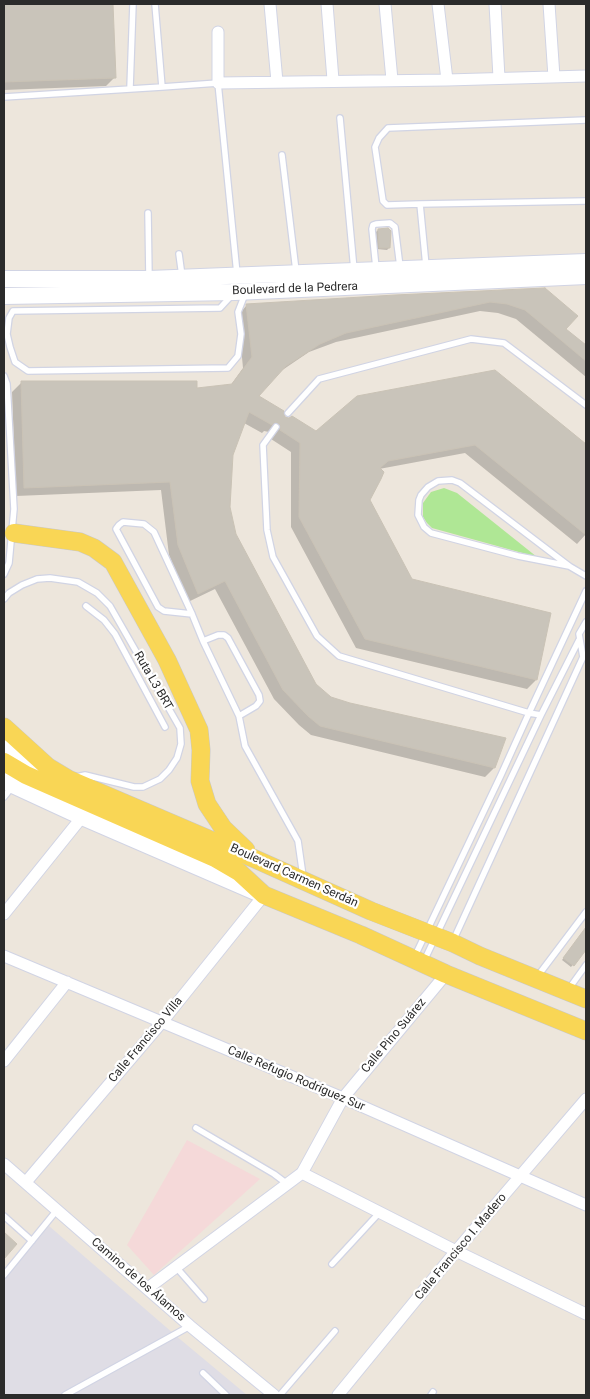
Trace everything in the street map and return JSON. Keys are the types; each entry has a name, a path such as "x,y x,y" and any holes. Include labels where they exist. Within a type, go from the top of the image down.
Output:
{"main road":[{"path":"14,533 80,542 94,548 112,562 167,660 199,730 202,750 200,781 207,804 223,828 255,859"},
{"path":"4,727 48,767"},
{"path":"4,762 41,782 215,858 239,872 264,895 361,935 446,974 586,1031"},
{"name":"Boulevard Carmen Serdán","path":"48,767 68,778 372,911 439,937 586,1000"},
{"path":"361,935 372,911"}],"street":[{"path":"270,4 277,82"},
{"path":"327,4 333,80"},
{"path":"385,4 392,80"},
{"path":"438,4 447,80"},
{"path":"495,4 498,78"},
{"path":"549,4 554,77"},
{"path":"218,32 218,83 586,76"},
{"name":"Boulevard de la Pedrera","path":"426,276 586,262"},
{"name":"Boulevard de la Pedrera","path":"4,279 149,279 296,273 355,279 376,270 401,277"},
{"name":"Boulevard de la Pedrera","path":"4,296 240,292 355,279 426,276 586,276"},
{"name":"Boulevard Carmen Serdán","path":"4,748 48,767"},
{"path":"7,788 82,817 264,895"},
{"path":"4,914 82,817"},
{"name":"Calle Francisco Villa","path":"26,1182 162,1022 264,895"},
{"name":"Calle Refugio Rodríguez Sur","path":"4,956 343,1098 586,1205"},
{"name":"Calle Pino Suárez","path":"302,1172 343,1098 446,974"},
{"path":"4,1061 67,982"},
{"name":"Calle Francisco I. Madero","path":"338,1395 456,1251 586,1099"},
{"name":"Camino de los Álamos","path":"4,1164 190,1326 274,1395"},
{"path":"148,1288 302,1172 456,1251 586,1314"}],"lane":[{"path":"130,88 133,4"},
{"path":"155,4 162,86"},
{"path":"4,97 218,83 244,275 238,312 241,334 238,356 228,368 28,371 15,362 8,334 9,318 13,311 220,308 240,292 244,275"},
{"path":"340,118 355,279"},
{"path":"586,120 388,128 379,138 375,147 383,201 387,205 586,201"},
{"path":"282,155 296,273"},
{"path":"420,204 426,276"},
{"path":"148,214 149,279"},
{"path":"376,270 373,225 390,223 395,227 401,277"},
{"path":"179,254 182,278"},
{"path":"288,413 319,380 471,339 504,343 586,405"},
{"path":"4,376 7,384 14,509 9,563 4,574"},
{"path":"276,427 263,445 267,530 273,557 317,636 339,656 541,715"},
{"path":"568,566 518,556 431,533 424,527 418,515 421,495 428,487 438,481 452,480 460,483 568,566 586,576"},
{"path":"192,614 164,611 158,607 116,529 118,525 123,522 144,524 154,532 192,614 203,641 239,716 245,746 298,841 303,881"},
{"name":"Ruta L3 BRT","path":"4,599 9,593 22,585 37,579 50,578 78,582 97,593 110,606 180,728 181,744 177,758 160,779 143,787 125,786 85,775 68,778"},
{"path":"439,937 497,784 586,594"},
{"path":"86,606 104,620 116,634 165,727"},
{"path":"418,962 439,937 583,657 579,634 586,622"},
{"path":"203,641 224,634 259,695 260,701 256,706 239,716"},
{"path":"418,962 439,937 541,715 579,640"},
{"path":"536,979 586,912"},
{"path":"567,992 586,965"},
{"path":"196,1128 286,1183"},
{"path":"4,1275 57,1210"},
{"path":"332,1264 380,1212"},
{"path":"4,1216 32,1241"},
{"path":"176,1267 204,1299"},
{"path":"65,1395 190,1326"},
{"path":"280,1395 335,1331"},
{"path":"203,1373 226,1395"}],"shaded area":[{"path":"187,1140 260,1179 154,1275 127,1245"},
{"path":"49,1226 247,1395 4,1395 4,1278"}],"green space":[{"path":"444,488 457,493 537,557 432,528 423,517 423,503 431,492"}],"building":[{"path":"4,4 113,4 116,78 4,82"},
{"path":"388,228 391,231 390,248 379,248 378,229"},
{"path":"545,288 578,316 566,329 586,345 586,361 525,310 507,304 490,302 346,333 320,344 286,366 259,396 284,411 285,417 289,418 292,416 316,431 357,396 495,370 586,444 586,535 475,445 388,461 380,468 384,472 370,500 412,579 551,613 537,680 365,639 299,517 300,443 280,430 278,423 272,425 249,412 233,455 230,507 236,534 316,684 331,697 350,703 506,738 495,768 320,726 308,716 283,690 225,581 198,594 178,545 170,482 24,488 21,381 197,381 197,388 232,384 252,357 246,304"},
{"path":"586,927 586,950 574,966 563,958"},
{"path":"4,1232 17,1244 4,1259"}]}
